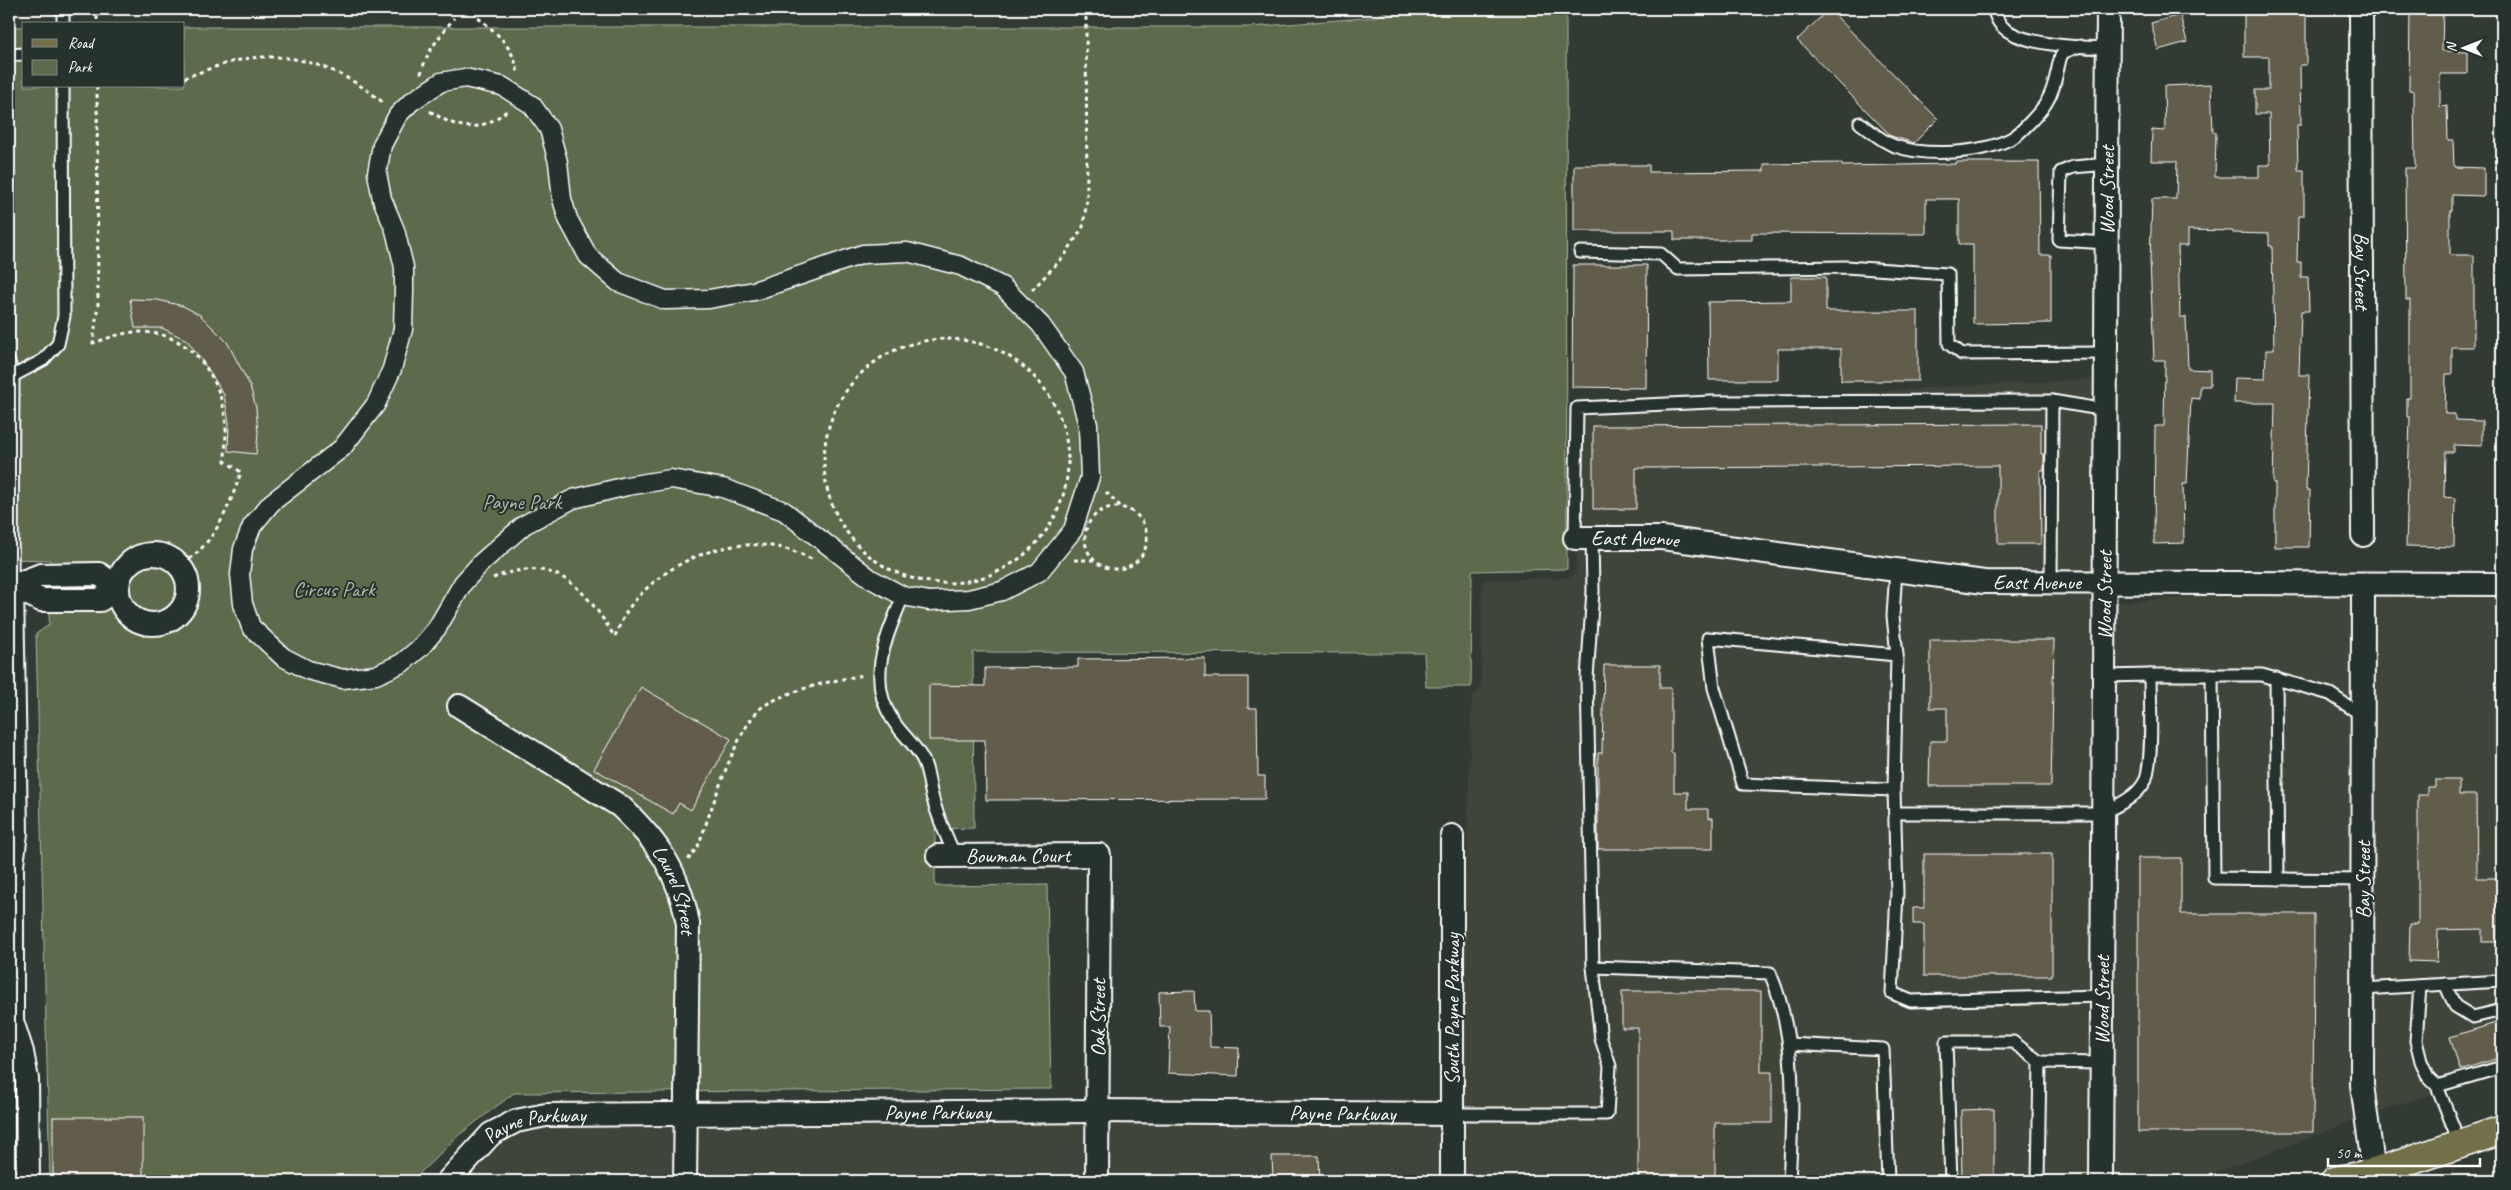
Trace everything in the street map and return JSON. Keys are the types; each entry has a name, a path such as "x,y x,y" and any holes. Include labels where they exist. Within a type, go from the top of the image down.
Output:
{"main road":[{"path":"2335,1181 2370,1179 2502,1130"}],"street":[{"name":"Wood Street","path":"2101,1181 2108,9"},
{"name":"Bay Street","path":"2361,9 2363,536"},
{"path":"465,78 502,86 532,106 549,129 558,162 562,199 568,219 588,256 618,282 665,300 709,299 754,291 863,254 907,252 961,266 1004,287 1041,325 1074,372 1088,425 1090,477 1072,530 1039,572 1002,591 969,599 929,601 903,596 864,575 784,511 723,488 671,480 627,486 573,499 524,525 482,562 463,583 437,628 421,646 402,662 376,675 343,679 308,670 283,657 251,627 243,604 240,574 243,549 252,526 271,503 342,448 376,404 392,369 403,329 404,267 395,230 382,199 377,173 382,145 398,114 411,102 442,82 465,78"},
{"name":"East Avenue","path":"1583,538 1662,538 1984,582 2363,585 2502,584"},
{"path":"147,554 159,554 179,566 185,575 187,594 177,614 167,621 150,623 133,618 125,610 119,600 118,588 120,576 126,566 136,558 147,554"},
{"path":"28,1181 27,1079 15,1052 12,1021 12,865 16,833 10,586 41,575 99,574 118,588"},
{"name":"Bay Street","path":"2363,585 2362,1085 2370,1179"},
{"name":"Laurel Street","path":"459,706 620,806 641,825 660,849 675,876 684,900 688,924 685,1181"},
{"name":"South Payne Parkway","path":"1452,836 1452,1181"},
{"name":"Bowman Court","path":"946,856 1098,855"},
{"name":"Oak Street","path":"1097,1181 1098,855"},
{"name":"Payne Parkway","path":"448,1181 491,1134 516,1121 567,1114 1097,1111 1452,1114"}],"lane":[{"path":"63,9 63,22"},
{"path":"1993,9 1997,20 2004,28 2017,35 2080,46 2108,48"},
{"path":"1860,123 1885,142 1909,150 1952,152 1992,146 2013,138 2046,104 2056,85 2061,56 2064,52 2080,46"},
{"path":"9,55 22,54"},
{"path":"13,376 43,360 58,344 64,316 63,88"},
{"path":"2107,243 2059,240 2061,172 2073,167 2108,164"},
{"path":"1580,252 1661,254 1678,269 1846,268 1948,274 1949,344 1962,354 2106,353"},
{"path":"9,362 13,376 10,586"},
{"path":"1452,1114 1607,1114 1610,1066 1601,1038 1593,967 1587,678 1593,591 1583,538 1577,408 1712,402 2052,402 2106,410"},
{"path":"2051,582 2052,402"},
{"path":"1896,570 1894,616 1897,655 1894,790 1897,892 1892,993 1911,1001 2102,996"},
{"path":"903,596 886,637 879,672 880,690 891,718 922,758 926,767 946,856"},
{"path":"1894,790 1743,784 1714,688 1708,638 1897,655"},
{"path":"2212,674 2214,878 2363,880"},
{"path":"1895,813 2104,813 2132,797 2145,782 2151,739 2150,675"},
{"path":"2104,676 2262,675 2330,694 2364,717"},
{"path":"2276,678 2278,879"},
{"path":"1593,967 1770,973 1780,997 1789,1044 1793,1112 1790,1181"},
{"path":"2362,990 2502,981"},
{"path":"2445,984 2456,1006 2473,1017 2502,1010"},
{"path":"2420,986 2416,1041 2424,1069 2437,1086 2460,1144"},
{"path":"1951,1181 1946,1042 2014,1042 2040,1062 2102,1063"},
{"path":"1789,1044 1883,1049 1888,1181"},
{"path":"2038,1181 2040,1062"},
{"path":"2437,1086 2502,1067"}],"path":[{"path":"97,16 97,22"},
{"path":"1030,292 1065,255 1083,227 1087,200 1086,17"},
{"path":"419,79 424,62 432,46 454,18"},
{"path":"478,18 494,30 506,44 516,60 518,78"},
{"path":"185,78 255,58 304,60 341,73 366,88 398,114"},
{"path":"97,88 98,304 92,343 136,332 168,335 185,344 210,372 220,394 226,425 225,461 241,472 222,522 193,558 179,566"},
{"path":"433,104 426,108 454,124 472,128 495,120 511,107 504,104"},
{"path":"1024,287 1036,297"},
{"path":"953,337 1000,349 1038,379 1062,421 1069,469 1057,516 1028,554 984,577 940,583 915,580 892,571 873,559 854,543 828,502 822,454 834,407 863,368 905,344 953,337"},
{"path":"1026,560 1043,543 1059,520 1072,481"},
{"path":"1104,487 1107,494 1121,507"},
{"path":"1093,517 1109,507 1121,507 1133,511 1141,520 1146,531 1146,543 1142,554 1134,563 1122,568 1110,568 1099,564 1090,555 1086,544 1085,532 1093,517 1095,508"},
{"path":"488,580 522,570 538,569 557,574 573,582 588,597 615,636 631,604 648,585 667,571 708,552 731,545 753,544 780,548 806,556 821,565"},
{"path":"948,588 972,586 1001,576 1014,569"},
{"path":"892,577 940,589"},
{"path":"675,876 698,846 742,732 764,706 818,684 879,672"}],"shaded area":[{"path":"2094,379 2093,572 1985,572 1577,528 1577,408"},
{"path":"1577,549 1661,549 2093,593 2089,1181 1464,1181 1464,934 1472,696 1479,692 1481,687 1482,580 1570,578 1576,572"},
{"path":"2230,594 2351,595 2350,1085 2355,1120 2193,1181 2113,1181 2117,603"},
{"path":"2375,595 2502,595 2502,1071 2377,1112 2374,1084"},
{"path":"1085,1121 1085,1181 697,1181 698,1123"},
{"path":"1109,1121 1440,1124 1440,1181 1108,1181"},
{"path":"674,1123 673,1181 462,1181 499,1142 520,1131 548,1126"}],"green space":[{"name":"Payne Park","path":"1391,9 1566,9 1567,569 1472,571 1471,687 1426,687 1424,653 973,652 974,828 935,829 935,886 1047,885 1051,1089 514,1093 459,1135 412,1181 50,1181 36,634 49,625 50,560 9,559 9,27 22,27 22,88 185,88 185,27 1251,27 1376,17"}],"building":[{"path":"1829,9 1938,119 1914,143 1891,136 1797,40"},
{"path":"2244,9 2306,9 2306,65 2300,65 2301,125 2297,125 2298,170 2304,170 2304,216 2298,216 2297,262 2301,262 2301,277 2308,277 2309,311 2301,311 2299,375 2309,375 2306,490 2310,490 2309,547 2275,547 2275,483 2273,483 2275,403 2234,403 2235,378 2265,379 2266,350 2274,350 2272,246 2269,246 2269,234 2188,230 2188,246 2178,246 2180,317 2186,317 2188,369 2210,370 2210,386 2200,386 2200,399 2191,398 2187,484 2183,484 2184,543 2154,544 2155,426 2164,426 2165,360 2154,360 2150,260 2152,199 2176,199 2177,161 2151,161 2152,130 2165,131 2164,86 2211,84 2213,132 2216,132 2215,177 2259,177 2259,165 2270,165 2269,114 2255,114 2255,90 2269,90 2269,57 2244,57"},
{"path":"2410,9 2443,9 2442,51 2467,52 2467,74 2440,74 2440,107 2447,106 2448,140 2453,140 2454,167 2484,168 2484,196 2452,195 2452,211 2450,211 2450,255 2474,255 2474,347 2452,347 2452,374 2446,374 2445,414 2455,414 2455,420 2482,421 2482,446 2454,445 2454,452 2445,452 2444,497 2455,498 2454,547 2406,546 2410,417 2407,417 2407,398 2410,398 2410,300 2406,300 2405,168 2415,168 2414,91 2409,90"},
{"path":"2180,15 2187,42 2158,50 2151,23"},
{"path":"1955,162 2039,162 2040,255 2051,255 2051,323 1973,324 1973,244 1959,244 1959,199 1926,199 1926,234 1752,233 1752,240 1674,240 1674,231 1574,231 1574,165 1649,165 1649,172 1764,171 1764,164 1842,163 1842,166 1955,164"},
{"path":"1573,265 1647,265 1646,388 1572,387"},
{"path":"1791,277 1826,277 1826,311 1918,311 1918,381 1841,381 1841,349 1778,349 1778,380 1709,380 1708,302 1791,301"},
{"path":"130,299 158,300 183,306 200,315 227,342 250,386 256,408 258,434 256,454 228,451 229,423 224,395 210,372 187,340 162,328 135,328"},
{"path":"2041,424 2041,454 2044,454 2044,470 2040,470 2041,544 1998,544 1998,466 1636,468 1636,509 1593,509 1593,426"},
{"path":"1930,640 2054,640 2051,786 1929,786 1930,741 1947,741 1947,708 1930,708"},
{"path":"1205,658 1205,677 1248,677 1248,708 1257,708 1258,776 1265,776 1265,799 986,800 985,740 929,740 929,685 985,686 985,668 1078,667 1078,659"},
{"path":"1604,665 1660,665 1660,688 1671,688 1671,753 1674,753 1674,792 1688,792 1688,809 1708,809 1708,818 1713,818 1713,849 1598,849 1598,753 1602,753"},
{"path":"641,687 731,739 691,810 679,803 673,814 594,769"},
{"path":"2435,780 2459,780 2459,795 2476,795 2477,878 2502,878 2502,942 2482,942 2482,929 2438,930 2437,962 2409,961 2410,924 2418,924 2418,795 2427,795 2427,787 2435,787"},
{"path":"1924,854 2052,854 2052,976 1924,976 1924,924 1913,924 1913,908 1924,908"},
{"path":"2138,858 2181,858 2181,914 2314,914 2313,1132 2138,1132"},
{"path":"1194,991 1195,1011 1209,1011 1210,1047 1239,1048 1238,1076 1168,1073 1170,1027 1160,1027 1159,992"},
{"path":"1622,991 1761,991 1761,1072 1772,1072 1772,1123 1715,1123 1715,1175 1708,1175 1708,1181 1638,1181 1638,1028 1622,1028"},
{"path":"2502,1021 2502,1057 2460,1070 2450,1037"},
{"path":"1994,1109 1994,1181 1962,1181 1961,1110"},
{"path":"53,1117 143,1117 143,1181 53,1181"},
{"path":"1272,1156 1319,1156 1320,1181 1273,1181"}],"park label":[{"name":"Circus Park","path":"334,589"}]}
